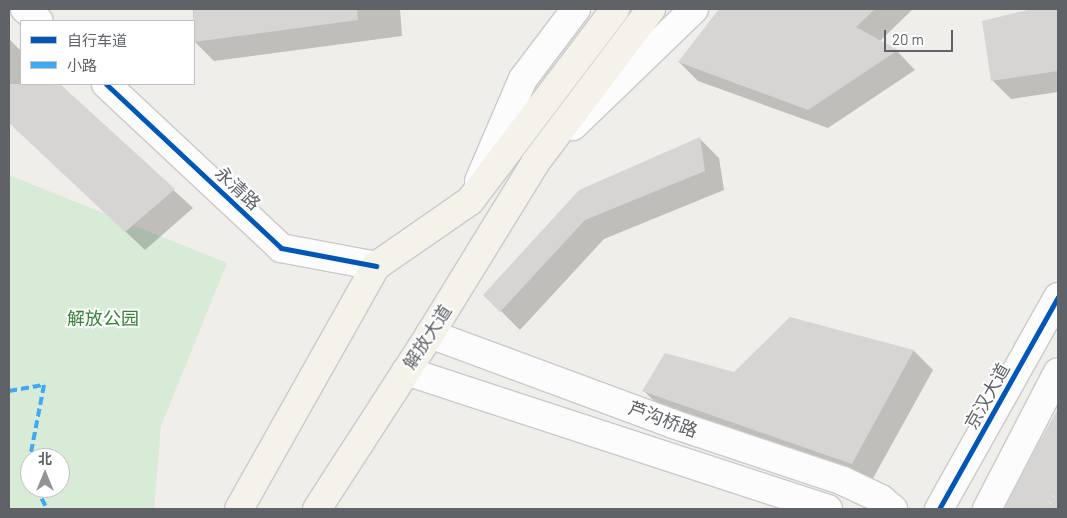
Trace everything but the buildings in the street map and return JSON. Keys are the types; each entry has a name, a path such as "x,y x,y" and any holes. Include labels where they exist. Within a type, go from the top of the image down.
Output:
{"main road":[{"path":"25,9 38,20"},
{"path":"470,201 523,79 576,9"},
{"path":"239,509 376,266 470,201 615,9"},
{"name":"解放大道","path":"317,509 430,334 535,163 652,9"},
{"name":"解放大道","path":"535,163 694,9"},
{"name":"永清路","path":"107,85 282,248 376,266"},
{"name":"京汉大道","path":"939,509 1058,297"},
{"name":"芦沟桥路","path":"430,334 673,424 843,481 881,499 893,509"},
{"name":"芦沟桥路","path":"406,370 828,509"},
{"path":"987,509 1058,372"}],"green space":[{"name":"解放公园","path":"9,175 227,263 161,426 154,509 9,509"}],"railway":[{"path":"1046,509 1058,488"}],"marked path":[{"path":"9,391 44,385 32,448"},
{"path":"41,498 47,509"}],"cycle path":[{"path":"107,85 281,248 376,266"},
{"path":"939,509 1058,297"}]}
